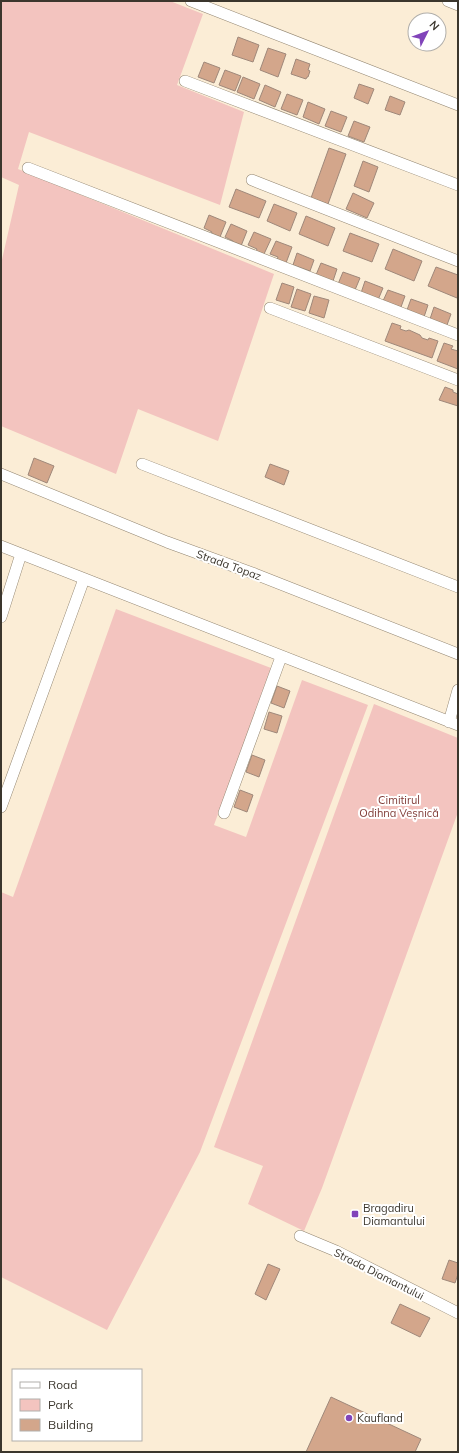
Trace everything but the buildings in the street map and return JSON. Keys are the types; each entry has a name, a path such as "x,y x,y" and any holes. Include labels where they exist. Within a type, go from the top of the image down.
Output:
{"street":[{"path":"192,1 458,105"},
{"path":"448,1 458,5"},
{"path":"185,81 458,185"},
{"path":"28,168 458,335"},
{"path":"252,180 458,261"},
{"path":"270,308 458,380"},
{"path":"142,464 458,586"},
{"name":"Strada Topaz","path":"1,474 168,542 256,574 458,654"},
{"path":"1,546 453,724 458,690"},
{"path":"1,617 21,554"},
{"path":"1,807 84,579"},
{"path":"224,813 281,657"},
{"name":"Strada Diamantului","path":"300,1236 336,1251 458,1313"}],"green space":[{"path":"1,1 170,1 203,14 177,85 244,112 220,205 29,132 18,169 274,274 218,441 138,409 116,474 1,426 1,264 19,185 1,177"},
{"path":"116,609 271,668 214,825 246,837 302,680 368,705 200,1152 107,1330 1,1277 1,892 13,897"},
{"name":"Cimitirul Odihna Veșnică","path":"374,704 458,738 458,812 322,1188 304,1231 248,1204 263,1166 214,1147"}],"place":[{"name":"Bragadiru Diamantului","path":"355,1214"},
{"name":"Kaufland","path":"349,1418"}]}
